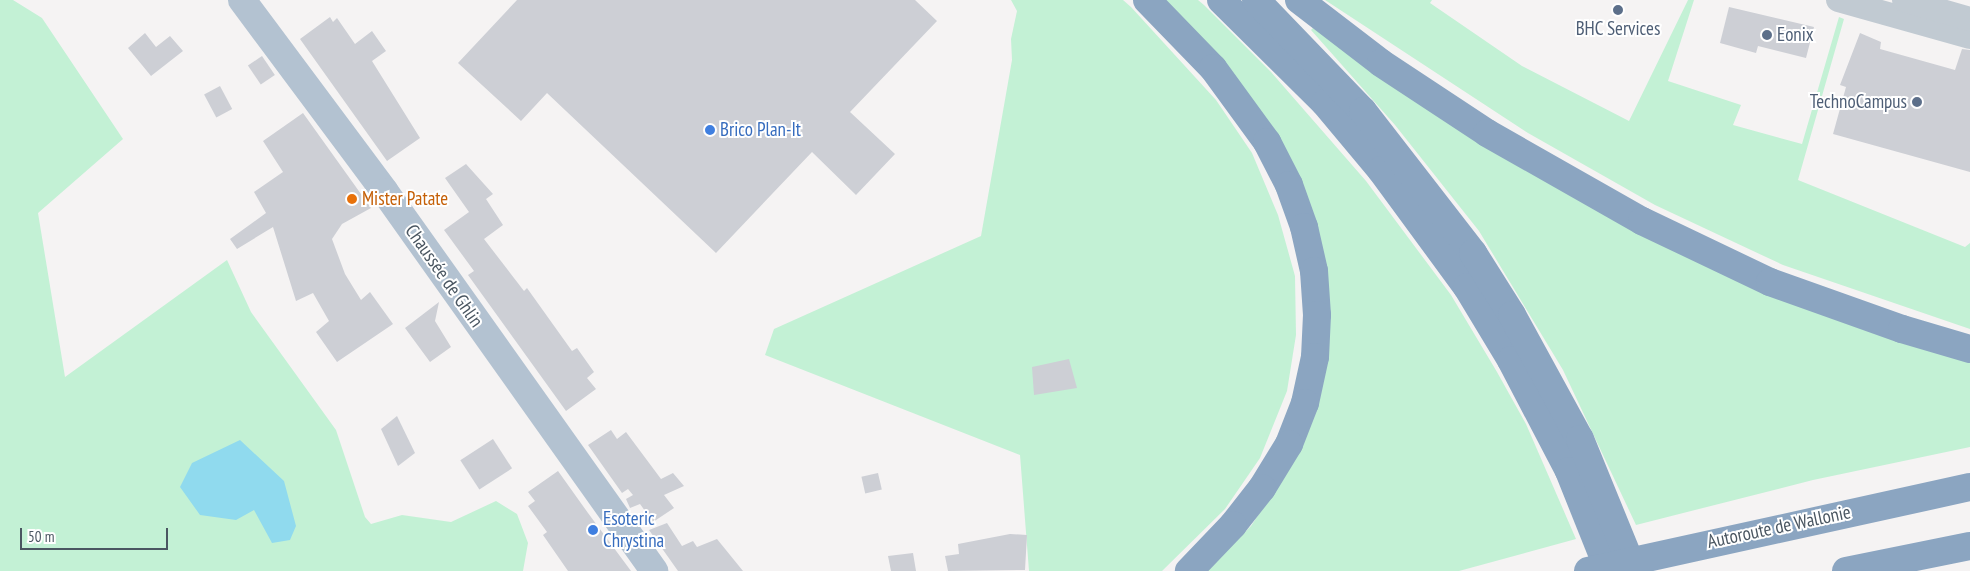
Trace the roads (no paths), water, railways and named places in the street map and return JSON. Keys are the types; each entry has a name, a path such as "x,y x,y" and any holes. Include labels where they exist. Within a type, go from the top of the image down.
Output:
{"highway":[{"path":"1147,0 1213,68 1267,142 1289,185 1304,227 1314,271 1317,314 1315,357 1305,403 1288,444 1262,488 1227,532 1189,571"},
{"path":"1221,0 1331,111 1381,170 1467,287 1512,360 1569,471 1610,571"},
{"path":"1256,0 1363,111 1473,254 1512,314 1580,440 1634,571"},
{"path":"1299,0 1381,63 1487,133 1642,221 1770,282 1902,329 1970,349"},
{"name":"Autoroute de Wallonie","path":"1588,571 1690,546 1970,487"},
{"path":"1846,571 1970,546"}],"main road":[{"name":"Chaussée de Ghlin","path":"242,0 385,192 648,563"}],"street":[{"path":"1838,0 1970,37"},
{"path":"1904,0 1970,19"}],"water":[{"path":"240,440 284,481 296,526 290,540 272,543 254,510 236,520 200,515 180,487 192,463"}],"place":[{"name":"BHC Services","path":"1618,10"},
{"name":"Eonix","path":"1767,35"},
{"name":"TechnoCampus","path":"1917,102"},
{"name":"Brico Plan-It","path":"710,130"},
{"name":"Mister Patate","path":"352,199"},
{"name":"Esoteric Chrystina","path":"593,530"}]}
